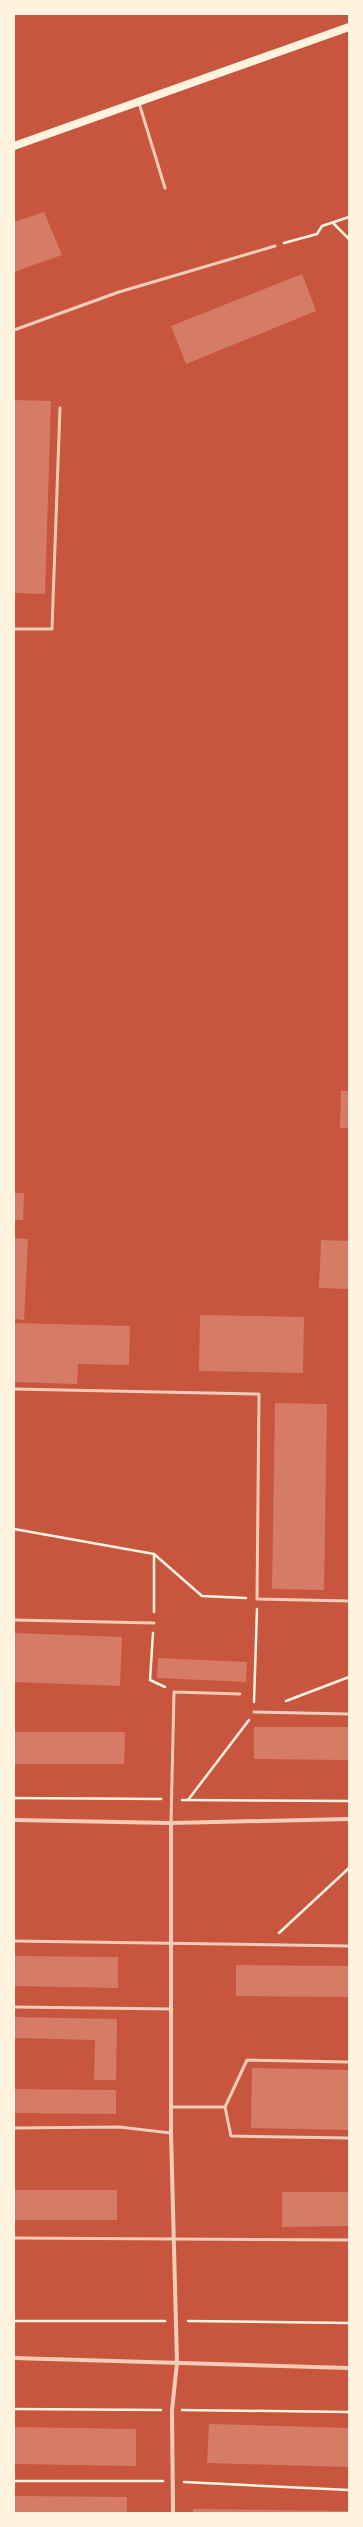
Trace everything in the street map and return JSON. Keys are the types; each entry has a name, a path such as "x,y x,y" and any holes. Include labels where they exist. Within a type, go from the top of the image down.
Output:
{"main road":[{"path":"14,146 349,27"}],"street":[{"path":"14,1820 171,1823 349,1820"},
{"path":"171,1823 171,2133 177,2363 172,2410 173,2513"},
{"path":"14,2358 349,2368"}],"lane":[{"path":"139,102 165,188"},
{"path":"14,330 119,292 276,246"},
{"path":"14,629 52,629 60,408"},
{"path":"14,1390 259,1394 257,1599 349,1601"},
{"path":"14,1620 154,1623"},
{"path":"171,1823 174,1692 240,1694"},
{"path":"254,1712 349,1714"},
{"path":"14,1941 349,1946"},
{"path":"14,2007 172,2009"},
{"path":"349,2062 247,2060 225,2107 231,2136 349,2138"},
{"path":"171,2107 225,2107"},
{"path":"14,2128 120,2127 171,2133"},
{"path":"14,2238 349,2240"}],"path":[{"path":"276,246 317,234 322,226 349,217"},
{"path":"333,222 349,239"},
{"path":"14,1529 154,1554 202,1596 257,1599 254,1712 188,1800"},
{"path":"283,1702 349,1677"},
{"path":"267,1944 349,1868"}],"building":[{"path":"44,212 62,255 14,272 14,222"},
{"path":"302,274 316,311 186,364 171,326"},
{"path":"14,400 51,401 45,594 14,593"},
{"path":"341,1091 349,1091 349,1128 340,1128"},
{"path":"14,1193 24,1193 23,1220 14,1220"},
{"path":"14,1238 28,1239 24,1320 14,1319"},
{"path":"321,1240 349,1241 349,1289 319,1288"},
{"path":"200,1315 304,1317 303,1373 199,1371"},
{"path":"14,1323 130,1326 129,1365 78,1364 77,1384 14,1382"},
{"path":"275,1403 327,1404 324,1590 272,1589"},
{"path":"14,1633 122,1637 120,1686 14,1682"},
{"path":"158,1658 247,1662 246,1682 157,1678"},
{"path":"254,1727 349,1727 349,1760 254,1759"},
{"path":"14,1732 125,1732 124,1764 14,1764"},
{"path":"14,1956 118,1957 118,1988 14,1986"},
{"path":"236,1965 349,1966 349,1997 236,1996"},
{"path":"14,2017 117,2019 116,2080 94,2080 95,2040 14,2038"},
{"path":"252,2068 349,2070 349,2130 251,2128"},
{"path":"14,2089 116,2090 116,2114 14,2113"},
{"path":"14,2190 117,2190 117,2220 14,2220"},
{"path":"282,2192 349,2192 349,2226 282,2227"},
{"path":"209,2424 349,2428 349,2467 207,2463"},
{"path":"14,2427 136,2429 136,2466 14,2464"},
{"path":"14,2496 127,2497 127,2513 14,2513"},
{"path":"193,2509 349,2511 349,2513 193,2513"}]}
